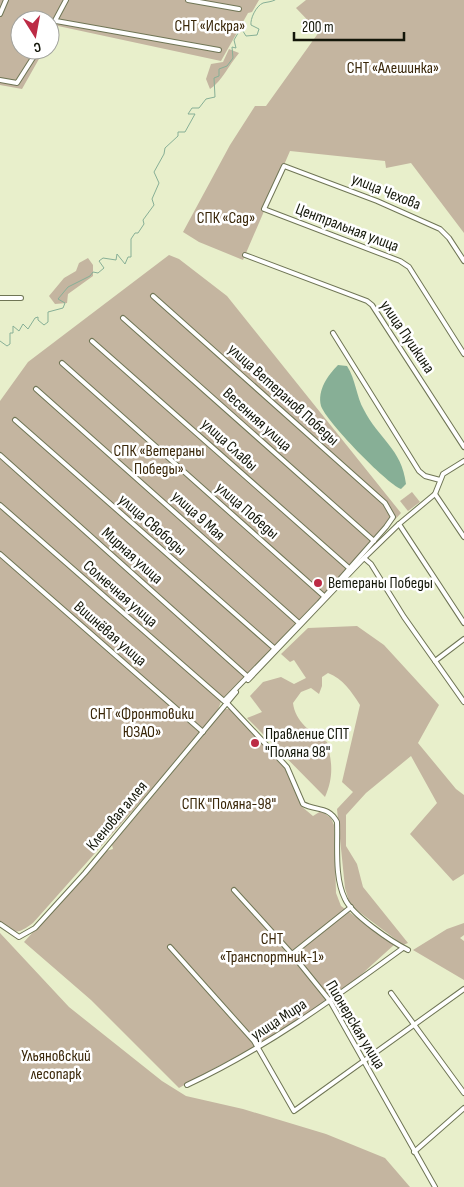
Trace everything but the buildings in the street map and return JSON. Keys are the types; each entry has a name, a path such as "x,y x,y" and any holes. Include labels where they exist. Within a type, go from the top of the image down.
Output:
{"street":[{"path":"0,14 6,0"},
{"path":"60,13 66,0"},
{"path":"188,0 239,9"},
{"path":"60,22 219,50"},
{"path":"0,80 17,83 32,60"},
{"name":"улица Чехова","path":"264,209 284,166 377,201 440,228 464,261"},
{"name":"Центральная улица","path":"264,209 400,261 409,268 464,354"},
{"name":"улица Пушкина","path":"246,255 367,301 372,305 464,447"},
{"name":"улица Ветеранов Победы","path":"153,296 385,502 392,517 374,541"},
{"path":"0,298 21,298"},
{"name":"Весенняя улица","path":"123,318 374,541"},
{"path":"333,333 419,471 425,476 440,480"},
{"name":"улица Славы","path":"92,341 349,568"},
{"name":"улица Победы","path":"62,363 325,597"},
{"name":"улица 9 Мая","path":"36,389 300,623"},
{"name":"улица Свободы","path":"15,420 274,648"},
{"name":"Мирная улица","path":"0,456 248,676"},
{"path":"226,703 274,648 364,558 399,524 435,494 443,474 464,461"},
{"path":"435,494 464,537"},
{"name":"Солнечная улица","path":"0,505 226,703 287,767 303,804 325,809 334,815 337,822 340,883 345,901 351,907"},
{"path":"399,524 464,622"},
{"path":"226,703 325,597 374,541"},
{"name":"Вишнёвая улица","path":"0,554 203,732"},
{"path":"364,558 371,564 464,702"},
{"path":"435,661 464,639"},
{"name":"Кленовая аллея","path":"0,924 19,937 35,928 54,908 226,703"},
{"name":"Пионерская улица","path":"234,890 292,954 330,1001 362,1061 435,1187"},
{"path":"292,954 351,907 408,950"},
{"path":"170,947 258,1049 294,1111 464,990"},
{"name":"улица Мира","path":"187,1085 258,1049 330,1001 403,948"},
{"path":"392,993 464,1093"},
{"path":"414,1152 464,1108"}],"green space":[{"name":"СНТ «Искра»","path":"0,0 259,0 252,12 248,13 221,61 60,26 60,10 10,10 10,60 38,60 22,89 0,85"},
{"path":"306,0 464,0 464,233 411,163 386,168 385,161 290,151 243,260 199,242 183,232 230,145 255,106 266,106 319,32 296,8"},
{"path":"229,49 239,53 222,77 210,89 206,79 211,64 223,62"},
{"name":"СПК «Ветераны Победы»","path":"169,255 179,259 227,296 401,513 333,588 221,702 214,719 33,923 23,930 13,931 0,921 0,401 28,362"},
{"path":"88,258 93,265 93,276 68,294 67,303 55,304 49,296 64,278 76,271 79,263"},
{"path":"412,492 420,502 408,511 400,501"},
{"path":"357,626 384,645 439,705 418,743 456,789 464,795 464,874 453,881 410,834 437,803 411,756 366,793 346,815 346,846 357,864 363,887 408,943 403,945 350,905 345,888 337,809 353,792 342,782 360,705 342,682 328,673 322,677 322,686 319,694 311,688 301,692 293,703 300,721 315,735 327,742 331,769 330,782 325,797 247,718 262,712 250,696 263,682 281,677 294,684 306,678 294,660 290,662 281,654 308,628"},
{"path":"225,709 231,709 283,764 292,779 301,806 313,816 321,811 331,818 334,825 336,893 341,906 394,945 347,987 313,1013 275,1036 179,1088 91,1000 24,942 106,851 113,849 112,845"},
{"path":"464,923 464,935 460,938 464,941 464,980 413,950 447,929"},
{"name":"Ульяновский лесопарк","path":"0,933 69,1007 162,1081 186,1096 243,1109 326,1134 385,1158 410,1187 0,1187"}],"shaded area":[{"path":"338,365 347,366 364,410 400,462 406,484 401,489 383,476 357,451 325,414 320,400 322,389 327,378"}],"waterway":[{"path":"0,341 7,346 10,344 10,333 13,333 13,326 19,331 23,324 28,329 35,318 38,317 38,320 44,325 48,322 48,312 63,308 65,303 58,299 68,287 90,276 93,272 98,273 104,268 99,261 103,258 116,260 117,254 125,264 128,257 131,257 131,239 135,233 138,233 144,224 143,220 154,205 152,199 159,183 154,172 164,154 165,148 178,136 178,132 185,132 195,114 188,114 192,108 199,108 206,99 215,97 214,78 219,76 219,69 227,66 233,58 232,47 236,48 234,40 241,28 246,36 257,35 259,29 251,25 254,13 263,3 275,0"}],"place":[{"name":"Ветераны Победы","path":"318,583"},
{"name":"Правление СПТ \"Поляна 98\"","path":"255,743"}],"park label":[{"name":"СНТ «Алешинка»","path":"393,68"},
{"name":"СПК «Сад»","path":"226,218"},
{"name":"СНТ «Фронтовики ЮЗАО»","path":"142,723"},
{"name":"СПК \"Поляна-98\"","path":"229,804"},
{"name":"СНТ «Транспортник-1»","path":"272,948"}]}
